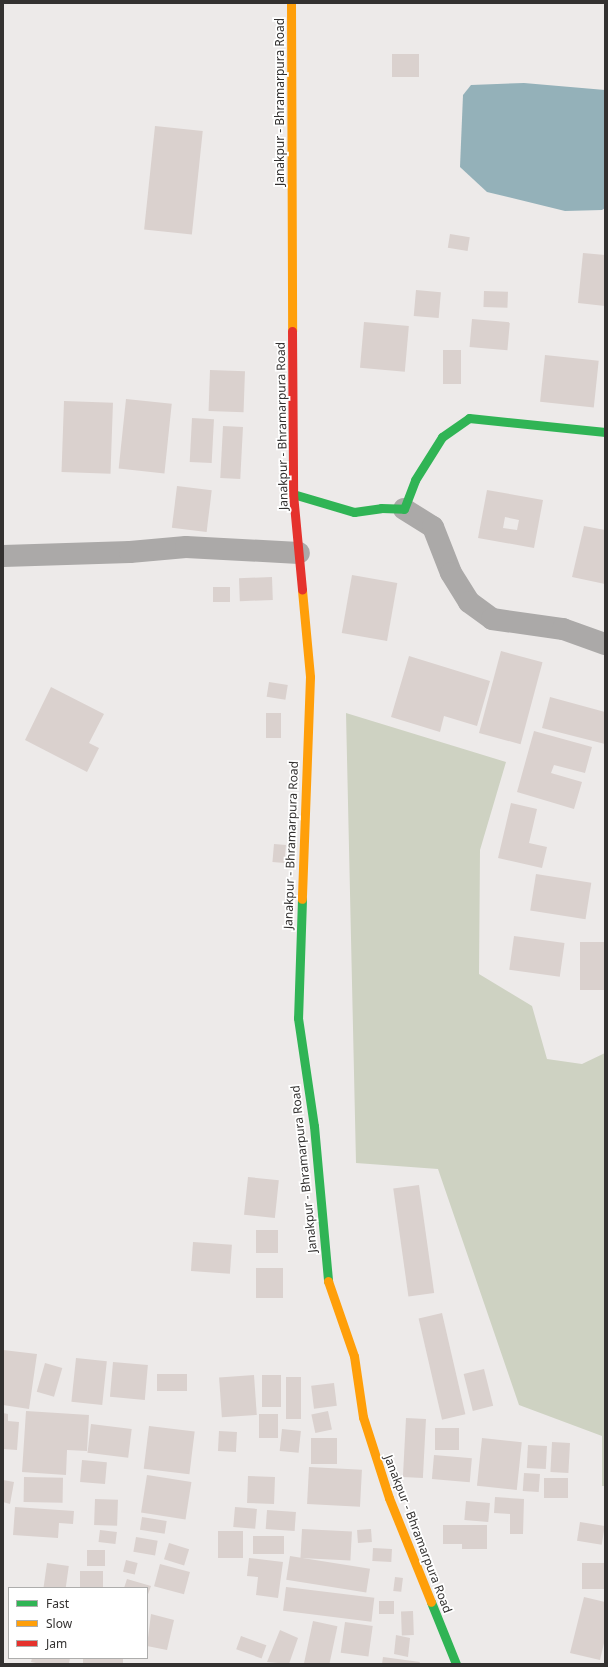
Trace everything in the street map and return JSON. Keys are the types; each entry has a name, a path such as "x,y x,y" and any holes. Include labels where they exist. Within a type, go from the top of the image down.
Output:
{"street":[{"name":"Janakpur - Bhramarpura Road","path":"292,3 293,494 310,677 298,1018 314,1126 326,1274 354,1356 363,1417 389,1498 456,1664"},
{"path":"404,509 415,480 442,437 469,418 605,432"},
{"path":"293,494 354,512 381,508 404,509 433,527 451,573 469,602 492,619 564,629 605,644"},
{"path":"3,556 130,552 186,547 299,553"}],"green space":[{"path":"346,713 506,762 480,850 479,974 532,1006 547,1059 582,1064 605,1053 605,1486 602,1486 602,1436 519,1405 438,1169 356,1163"}],"water":[{"path":"524,83 605,90 605,208 602,210 565,211 487,192 460,167 463,95 471,85"}],"building":[{"path":"392,54 419,54 419,77 392,77"},
{"path":"155,126 203,131 192,234 144,229"},
{"path":"450,234 470,237 468,251 448,248"},
{"path":"583,253 605,255 605,306 578,303"},
{"path":"416,290 441,292 439,318 414,316"},
{"path":"484,291 508,292 507,308 483,307"},
{"path":"472,319 510,322 507,350 470,347"},
{"path":"364,322 409,326 405,372 360,368"},
{"path":"443,350 461,350 461,384 443,384"},
{"path":"545,355 599,361 594,407 540,402"},
{"path":"210,370 245,371 244,412 209,411"},
{"path":"126,399 172,404 164,473 119,469"},
{"path":"64,401 113,403 110,474 62,472"},
{"path":"192,418 214,419 212,463 190,462"},
{"path":"223,426 243,427 240,479 220,478"},
{"path":"177,486 212,490 207,532 172,528"},
{"path":"487,490 543,500 534,548 478,538","holes":["505,517 519,520 517,530 503,528"]},
{"path":"584,526 605,530 605,584 572,577"},
{"path":"352,575 397,583 387,641 342,633"},
{"path":"272,577 273,600 240,601 239,578"},
{"path":"213,587 230,587 230,602 213,602"},
{"path":"501,651 543,662 521,744 479,733"},
{"path":"409,656 490,681 477,726 444,716 440,732 391,717"},
{"path":"269,682 288,685 285,700 267,697"},
{"path":"51,687 104,714 89,743 99,748 87,772 25,740"},
{"path":"550,697 605,712 605,744 542,728"},
{"path":"266,713 281,713 281,738 266,738"},
{"path":"534,731 592,747 585,773 554,765 551,773 582,782 574,809 517,792"},
{"path":"511,803 537,809 529,843 547,847 542,868 498,858"},
{"path":"274,844 286,845 284,863 272,862"},
{"path":"536,874 591,883 586,919 530,911"},
{"path":"514,936 565,943 560,977 509,970"},
{"path":"580,942 605,942 605,990 580,990"},
{"path":"248,1177 279,1180 275,1218 244,1215"},
{"path":"419,1185 434,1293 408,1297 393,1189"},
{"path":"256,1230 278,1230 278,1253 256,1253"},
{"path":"193,1242 232,1245 230,1274 191,1271"},
{"path":"256,1268 283,1268 283,1298 256,1298"},
{"path":"442,1313 465,1414 442,1420 419,1318"},
{"path":"3,1350 37,1354 29,1409 3,1405"},
{"path":"76,1358 107,1361 102,1405 71,1402"},
{"path":"113,1362 148,1365 145,1400 110,1397"},
{"path":"45,1363 62,1368 54,1397 37,1392"},
{"path":"484,1369 493,1406 473,1411 464,1374"},
{"path":"157,1374 187,1374 187,1391 157,1391"},
{"path":"254,1375 257,1415 222,1417 219,1377"},
{"path":"262,1375 281,1375 281,1407 262,1407"},
{"path":"286,1377 301,1377 301,1419 286,1419"},
{"path":"334,1383 337,1406 314,1409 311,1386"},
{"path":"26,1411 89,1415 87,1451 67,1450 66,1475 22,1472"},
{"path":"328,1411 332,1430 315,1433 311,1415"},
{"path":"3,1413 8,1414 8,1421 19,1422 17,1450 3,1449"},
{"path":"259,1414 278,1414 278,1438 259,1438"},
{"path":"406,1418 426,1419 423,1478 403,1477"},
{"path":"91,1424 132,1429 128,1458 87,1453"},
{"path":"149,1426 195,1432 189,1474 144,1469"},
{"path":"435,1428 459,1428 459,1450 435,1450"},
{"path":"282,1429 301,1431 299,1453 280,1451"},
{"path":"219,1431 237,1432 236,1452 218,1451"},
{"path":"311,1438 337,1438 337,1464 311,1464"},
{"path":"482,1438 522,1442 517,1490 477,1486"},
{"path":"552,1442 570,1443 568,1473 550,1472"},
{"path":"528,1445 547,1446 546,1469 527,1468"},
{"path":"434,1455 472,1458 470,1482 432,1479"},
{"path":"82,1460 107,1462 105,1484 80,1482"},
{"path":"309,1467 362,1470 360,1507 307,1504"},
{"path":"524,1473 540,1474 539,1492 523,1491"},
{"path":"147,1475 191,1482 186,1520 141,1513"},
{"path":"248,1476 275,1477 274,1504 247,1503"},
{"path":"24,1477 63,1478 63,1503 24,1502"},
{"path":"544,1478 568,1478 568,1498 544,1498"},
{"path":"3,1480 14,1482 10,1504 3,1502"},
{"path":"495,1497 524,1499 523,1534 510,1534 510,1514 494,1513"},
{"path":"95,1499 118,1500 117,1526 94,1525"},
{"path":"466,1501 490,1503 488,1522 464,1520"},
{"path":"15,1507 74,1511 73,1524 59,1523 58,1538 13,1535"},
{"path":"235,1507 257,1509 255,1529 233,1527"},
{"path":"267,1510 296,1512 295,1531 266,1529"},
{"path":"142,1517 167,1521 165,1534 140,1530"},
{"path":"580,1522 605,1526 602,1545 577,1541"},
{"path":"443,1525 487,1525 487,1549 462,1549 462,1544 443,1544"},
{"path":"302,1529 352,1532 350,1561 300,1558"},
{"path":"371,1529 372,1542 358,1543 357,1530"},
{"path":"100,1530 117,1532 115,1544 99,1542"},
{"path":"218,1531 243,1531 243,1558 218,1558"},
{"path":"253,1536 284,1536 284,1554 253,1554"},
{"path":"136,1537 158,1541 155,1556 133,1552"},
{"path":"169,1543 189,1549 184,1565 164,1559"},
{"path":"373,1548 392,1549 391,1562 372,1561"},
{"path":"87,1550 105,1550 105,1566 87,1566"},
{"path":"290,1556 370,1569 366,1592 286,1580"},
{"path":"249,1558 283,1562 278,1598 256,1595 258,1577 247,1576"},
{"path":"126,1560 138,1563 135,1575 123,1572"},
{"path":"47,1563 69,1566 66,1587 44,1587"},
{"path":"582,1563 605,1563 605,1589 582,1589"},
{"path":"160,1564 190,1572 184,1594 154,1586"},
{"path":"80,1571 103,1571 103,1587 80,1587"},
{"path":"395,1577 403,1578 401,1592 393,1591"},
{"path":"127,1579 151,1586 148,1594 148,1587 124,1587"},
{"path":"286,1587 374,1598 371,1622 283,1611"},
{"path":"584,1597 605,1602 605,1639 600,1660 570,1653"},
{"path":"379,1601 394,1601 394,1614 379,1614"},
{"path":"401,1611 413,1611 414,1635 402,1635"},
{"path":"151,1614 174,1620 167,1650 148,1646"},
{"path":"313,1621 337,1626 329,1664 304,1664"},
{"path":"345,1622 373,1626 368,1657 341,1653"},
{"path":"280,1630 298,1638 289,1664 267,1662"},
{"path":"396,1635 410,1638 408,1657 394,1654"},
{"path":"241,1636 266,1645 262,1658 236,1649"},
{"path":"383,1657 420,1662 419,1664 382,1664"},
{"path":"32,1659 70,1659 69,1664 41,1664 31,1662"},
{"path":"83,1659 123,1659 123,1664 83,1664"}],"traffic: fast":[{"path":"293,494 354,512 381,508 404,509 415,480 442,437 469,418 605,432"},
{"path":"302,899 298,1018 314,1126 328,1281"},
{"path":"431,1602 456,1664"}],"traffic: slow":[{"path":"291,3 292,331"},
{"path":"302,590 310,677 302,899"},
{"path":"328,1281 354,1356 363,1417 389,1498 431,1602"}],"traffic: jam":[{"path":"292,331 293,494 302,590"}]}
